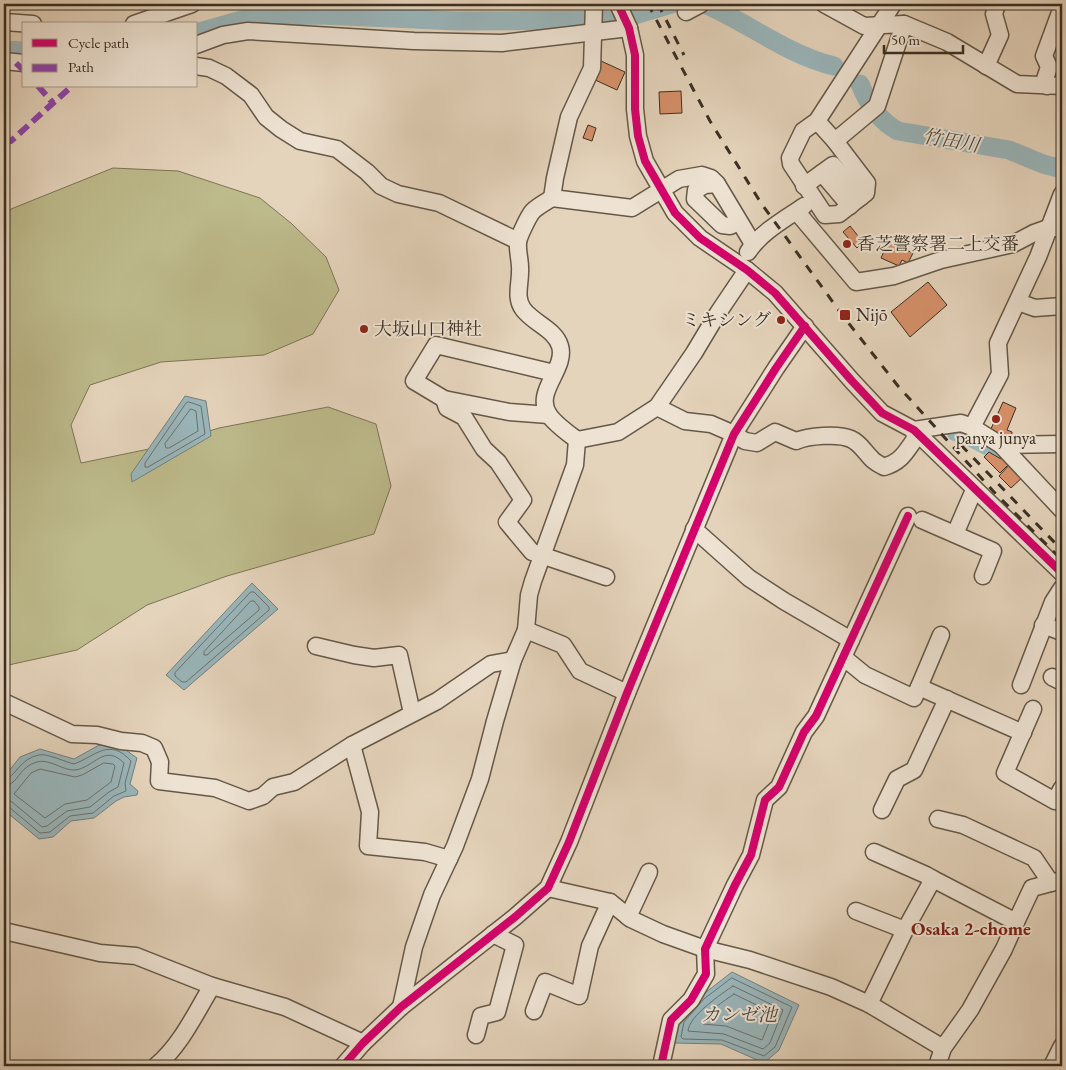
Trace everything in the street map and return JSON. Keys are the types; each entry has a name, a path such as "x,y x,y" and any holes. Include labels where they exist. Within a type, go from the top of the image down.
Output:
{"street":[{"path":"140,22 192,4"},
{"path":"552,198 554,178 569,117 592,68 594,4"},
{"path":"618,4 628,28 634,55 636,80 635,109 638,136 645,161 675,213 700,238 775,293 852,381 882,412 914,430 1062,573"},
{"path":"824,4 864,26 904,24 947,42 1017,84 1055,86"},
{"path":"817,121 867,183 866,193 839,214 825,215 804,186 791,164 790,158 803,132 817,121 893,4"},
{"path":"986,66 1000,35 994,14 997,4"},
{"path":"1055,86 1045,79 1049,67 1044,56 1062,7"},
{"path":"4,22 22,23"},
{"path":"835,141 873,111 904,24"},
{"path":"198,44 223,35 248,31 414,41 502,43 628,28"},
{"path":"4,61 22,63"},
{"path":"198,66 209,68 226,76 251,95 266,117 282,129 300,141 336,149 367,172 381,186 398,194 439,203 518,241"},
{"path":"804,186 822,173 855,201"},
{"path":"577,440 549,415 544,404 548,386 560,362 560,345 554,335 524,310 519,301 518,241 532,212 552,198 632,208 679,179 702,175 711,178 717,184 753,244"},
{"path":"717,184 705,184 696,190 695,199 722,225 730,226 739,222"},
{"path":"972,427 1000,374 998,342 1038,257 1055,228 1062,194"},
{"path":"577,440 618,432 657,407 694,353 723,305 743,268 753,244 814,199"},
{"path":"797,212 856,282 894,276 940,260 1013,244 1034,233 1055,228"},
{"path":"1018,302 1034,308 1062,306"},
{"path":"343,1066 363,1043 401,1007 548,888 569,842 627,693 734,434 805,326"},
{"path":"549,415 509,412 444,398 414,380 436,345 554,373"},
{"path":"444,398 446,408 464,418 484,449 498,462 523,500 507,522 532,552 606,577"},
{"path":"657,407 685,421 711,424 745,441 758,443 776,432 796,441 806,437 820,436 850,438 862,447 872,460 884,467 895,464 906,452 915,439 914,430"},
{"path":"914,430 961,423 972,427 1006,450 1062,510"},
{"path":"401,1007 414,947 432,895 449,859 480,779 494,720 513,660 526,630 529,595 575,465 577,440"},
{"path":"1006,450 1062,444"},
{"path":"955,534 974,490"},
{"path":"661,1066 671,1020 691,1000 706,974 705,949 751,855 765,800 779,787 804,732 816,716 851,640 915,518 993,551 983,576"},
{"path":"694,529 749,578 851,640"},
{"path":"1021,685 1052,602 1062,588"},
{"path":"1044,625 1062,632"},
{"path":"526,630 563,645 580,671 627,693"},
{"path":"843,657 865,675 914,698 941,635"},
{"path":"316,646 354,656 374,658 399,655 412,713"},
{"path":"4,702 72,734 97,735 121,741 142,743 154,748 160,762 159,781 215,788 248,801 262,796 273,787 294,782 352,745 437,701 491,664 513,660"},
{"path":"919,687 1023,733"},
{"path":"882,810 897,779 914,770 947,699"},
{"path":"1034,709 1005,773 1055,802 1062,788"},
{"path":"352,745 370,812 368,846 425,852 449,859"},
{"path":"937,1066 943,1048 970,1010 1004,949 1032,888 1056,881 1034,858 963,825 938,819"},
{"path":"874,852 926,874 1016,922"},
{"path":"628,917 649,872"},
{"path":"869,1004 905,930 933,879"},
{"path":"548,888 610,902 628,917 663,934 705,949 750,960 831,987 869,1004 943,1048"},
{"path":"534,1010 545,982 579,996 590,946 610,902"},
{"path":"856,911 905,930"},
{"path":"4,931 100,953 136,956 212,986 284,1008 363,1043"},
{"path":"476,1035 482,1016 497,1012 515,945 493,934"},
{"path":"156,1066 178,1042 212,986"},
{"path":"1052,1066 1062,1046"}],"shaded area":[{"path":"113,168 178,171 260,198 292,224 326,257 339,290 313,334 264,355 161,362 90,385 71,425 81,463 154,448 219,428 328,407 376,424 391,486 374,534 227,576 147,605 77,650 4,666 4,221 11,209"}],"water":[{"path":"185,396 206,401 211,436 132,482 131,474"},
{"path":"252,583 278,609 184,690 166,675"},
{"path":"101,744 120,746 137,758 130,784 138,791 137,795 124,797 116,801 94,818 71,821 53,837 39,839 4,810 4,777 20,757 40,749 74,759"},
{"name":"カンゼ池","path":"732,972 799,1005 779,1050 764,1063 721,1044 674,1043 679,1020 701,996"}],"building":[{"path":"601,61 625,72 617,90 593,79"},
{"path":"681,91 682,113 660,114 659,92"},
{"path":"588,125 596,128 592,141 583,138"},
{"path":"850,226 863,242 857,248 843,232"},
{"path":"888,242 913,253 908,263 902,260 899,266 881,258"},
{"path":"928,282 947,305 910,337 891,312"},
{"path":"1003,402 1016,408 1007,430 1012,432 1011,440 990,431"},
{"path":"989,452 1001,459 1005,455 1011,462 1000,473 984,457"},
{"path":"1012,462 1025,475 1011,488 999,476"}],"waterway":[{"name":"竹田川","path":"198,32 249,18 284,16 321,15 458,21 618,20 672,4"},
{"name":"竹田川","path":"707,5 785,47 834,66"},
{"name":"竹田川","path":"4,50 22,51"},
{"name":"竹田川","path":"860,84 875,111 885,122 898,131 1009,150 1043,164 1062,169"},
{"path":"956,432 969,436 994,449 1008,452"}],"railway":[{"path":"648,4 710,121 761,203 843,316 898,386 994,492 1062,560"},
{"path":"658,4 684,55"},
{"path":"961,445 1056,544"}],"marked path":[{"path":"16,63 22,69"},
{"path":"40,88 53,103"},
{"path":"4,142 11,141 70,88"}],"cycle path":[{"path":"618,4 629,28 635,55 635,109 638,136 645,161 675,213 700,238 747,270 775,293 882,413 914,430 1062,573"},
{"path":"343,1066 363,1043 401,1007 515,917 548,888 569,842 627,693 734,434 805,326"},
{"path":"661,1066 671,1020 691,1000 706,974 705,949 751,855 765,800 779,787 804,732 816,716 908,516"}],"place":[{"name":"香芝警察署二上交番","path":"847,244"},
{"name":"Nijō","path":"845,315"},
{"name":"ミキシング","path":"781,320"},
{"name":"大坂山口神社","path":"364,329"},
{"name":"panya junya","path":"996,419"}],"district":[{"name":"Osaka 2-chome","path":"971,928"}]}
